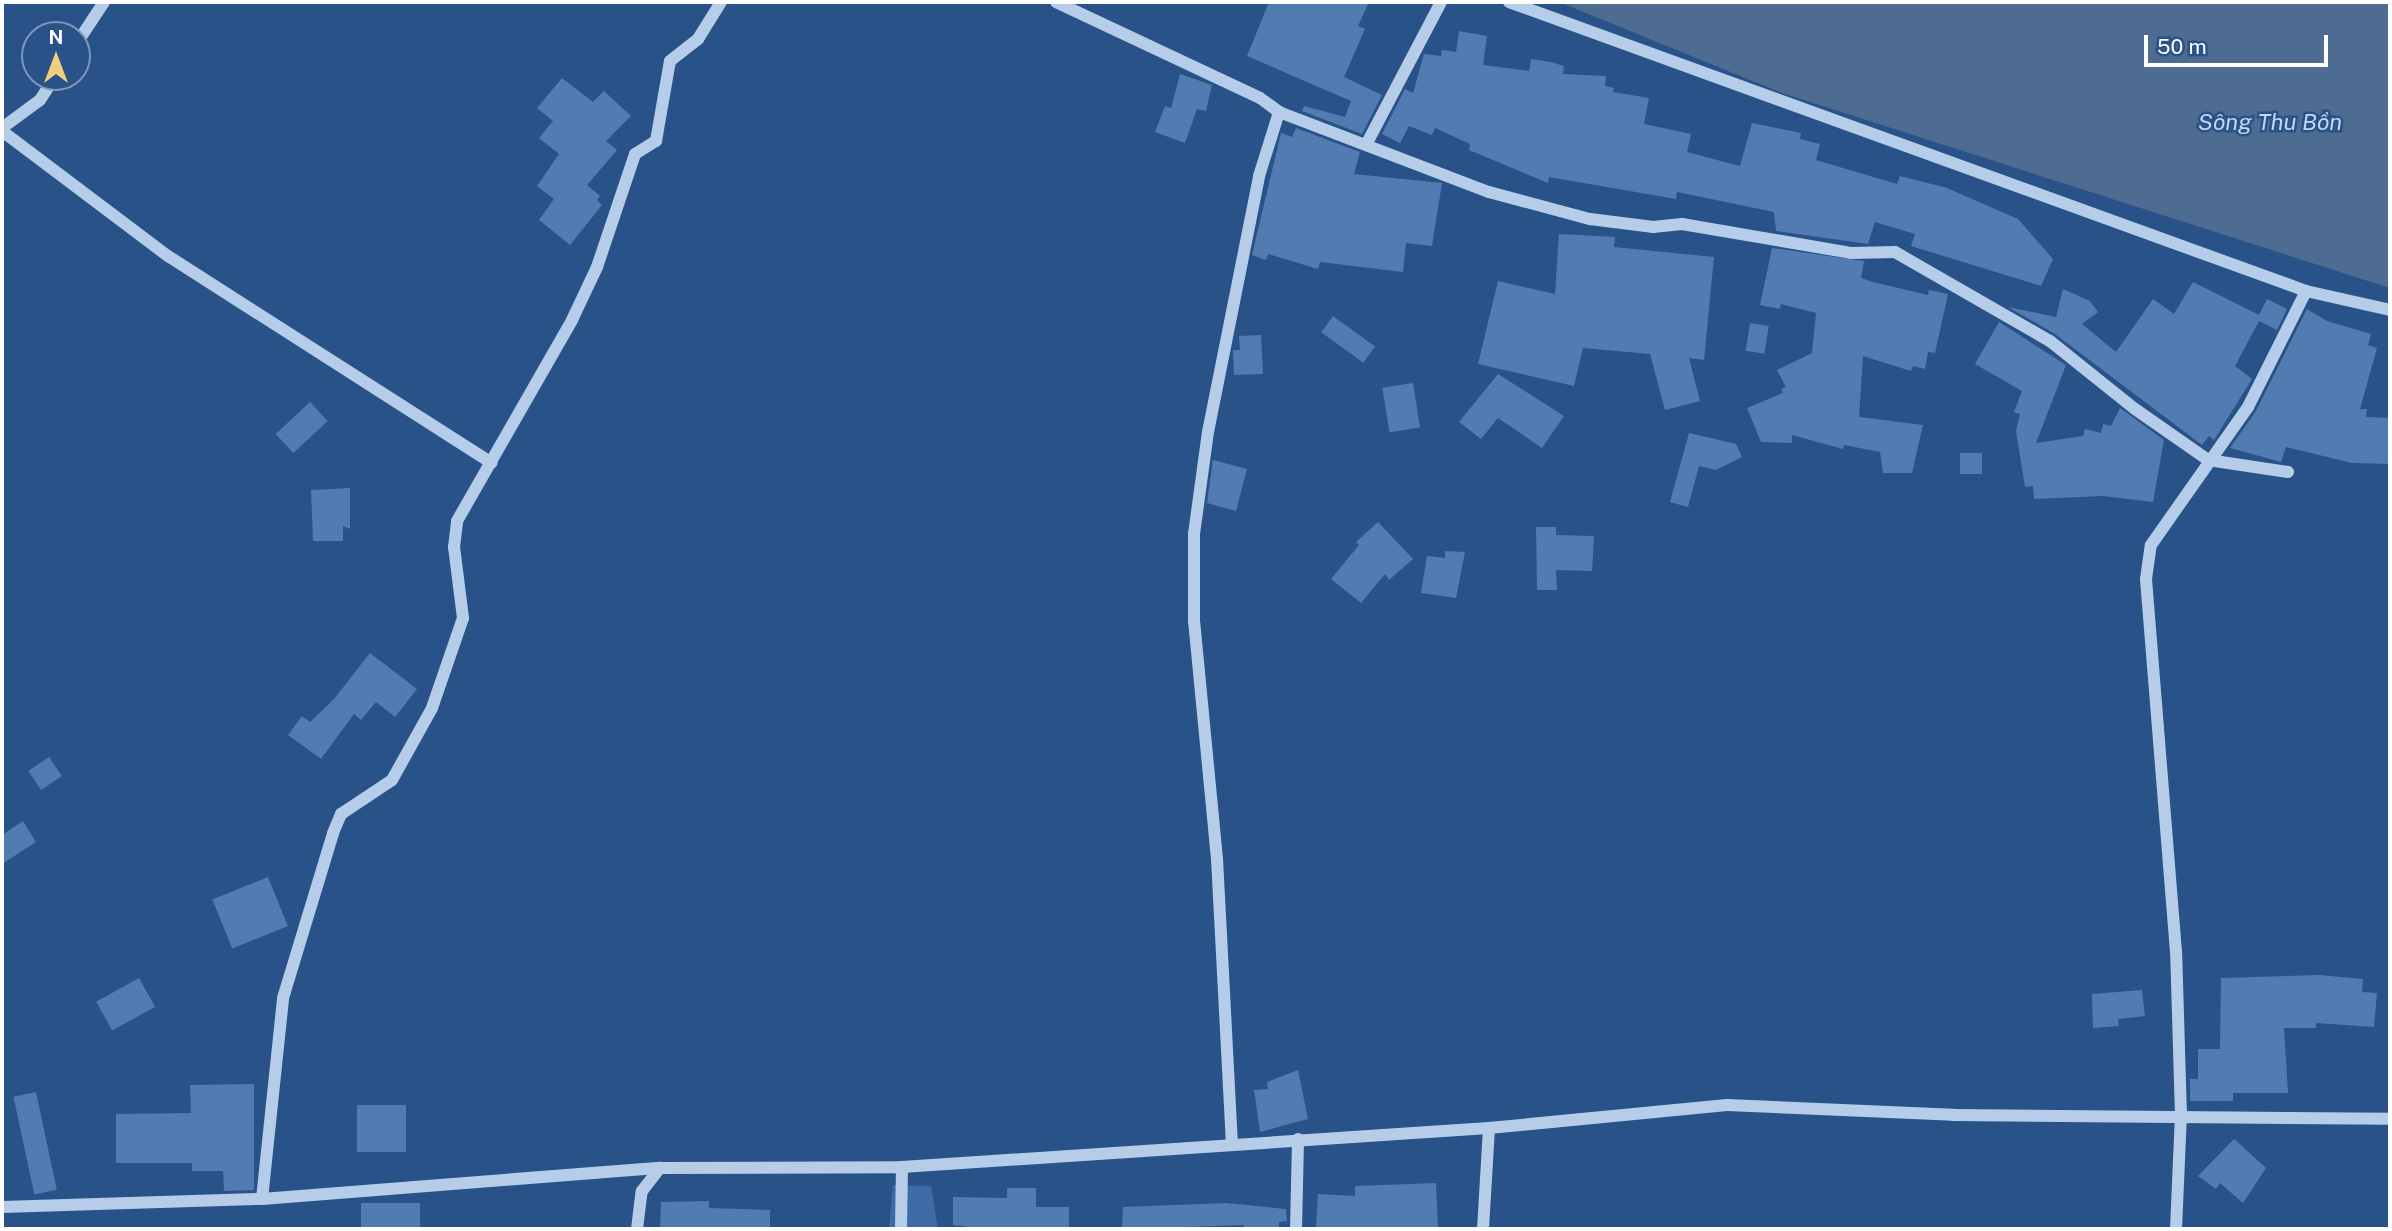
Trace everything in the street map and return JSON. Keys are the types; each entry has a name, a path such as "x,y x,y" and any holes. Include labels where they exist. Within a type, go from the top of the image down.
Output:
{"street":[{"path":"91,22 104,2"},
{"path":"262,1199 283,998 333,833 341,814 392,780 432,708 463,618 454,534 597,267 635,154 656,141 670,61 698,39 721,2"},
{"path":"1056,2 1260,97 1279,112 1489,191 1590,219 1653,227 1682,223 1851,253 1895,252 2050,341 2135,410 2208,460 2288,472"},
{"path":"1367,143 1441,2"},
{"path":"1508,2 2306,291 2390,310"},
{"path":"46,91 40,100 3,124 168,256 492,463"},
{"path":"1232,1145 1217,859 1194,622 1194,534 1208,432 1256,190 1279,112"},
{"path":"2176,1229 2181,1116 2176,952 2146,579 2151,545 2208,460 2248,407 2306,291"},
{"path":"2,1207 262,1199 660,1168 902,1167 1489,1128 1727,1105 1953,1115 2390,1119"},
{"path":"1483,1229 1489,1128"},
{"path":"1296,1229 1298,1139"},
{"path":"901,1229 902,1167"},
{"path":"637,1229 642,1191 660,1168"}],"shaded area":[{"path":"893,1185 931,1186 938,1229 889,1229"}],"water":[{"name":"Sông Thu Bồn","path":"1559,2 2390,2 2390,288 1782,93"}],"building":[{"path":"1269,2 1369,2 1358,26 1365,29 1344,77 1382,95 1362,134 1302,111 1304,106 1345,117 1351,101 1247,56"},
{"path":"1459,31 1487,36 1483,65 1529,71 1531,59 1551,62 1564,66 1563,74 1606,76 1605,86 1614,88 1613,92 1649,98 1644,124 1691,134 1687,152 1740,166 1752,123 1801,133 1800,139 1820,144 1816,160 1897,184 1900,176 1947,188 2018,219 2053,259 2041,286 1911,246 1915,234 1875,222 1868,244 1776,231 1774,212 1677,192 1676,199 1549,177 1548,183 1469,150 1470,144 1435,128 1432,135 1409,126 1400,143 1382,134 1405,89 1413,93 1424,54 1441,56 1442,50 1456,52"},
{"path":"1180,74 1212,85 1206,111 1197,109 1185,143 1155,132 1165,106 1171,108"},
{"path":"562,78 593,102 604,91 631,116 606,141 617,150 587,185 600,196 597,200 602,205 570,245 539,220 554,199 537,186 559,154 539,138 553,121 537,108"},
{"path":"1296,128 1360,152 1354,174 1442,183 1432,246 1406,243 1403,272 1320,262 1318,269 1268,254 1266,260 1252,255 1281,133 1292,137"},
{"path":"1559,234 1615,237 1614,247 1714,257 1704,360 1689,358 1700,401 1665,410 1650,354 1583,348 1574,386 1478,364 1498,281 1555,294"},
{"path":"1772,248 1864,261 1861,278 1928,295 1929,290 1948,294 1935,353 1928,352 1925,369 1913,366 1911,371 1863,356 1859,417 1923,425 1912,473 1883,473 1880,452 1844,445 1843,449 1792,435 1792,443 1761,442 1747,408 1783,393 1781,389 1786,387 1777,370 1812,353 1816,313 1781,304 1780,309 1760,305"},
{"path":"2193,282 2259,315 2267,299 2287,309 2277,330 2259,321 2235,366 2252,379 2214,440 2209,436 2202,445 2055,334 2008,307 2056,317 2063,289 2090,301 2098,312 2082,324 2116,352 2153,299 2174,314"},
{"path":"2307,309 2327,321 2371,334 2368,345 2377,348 2360,409 2367,409 2366,417 2390,418 2390,464 2352,463 2286,447 2281,462 2230,448 2256,411"},
{"path":"1333,316 1375,347 1363,363 1321,332"},
{"path":"1999,322 2066,365 2036,443 2083,436 2085,429 2101,433 2103,424 2111,426 2120,408 2164,440 2153,502 2103,496 2034,499 2033,486 2025,487 2016,431 2020,414 2014,412 2022,391 1975,364"},
{"path":"1750,323 1769,326 1764,354 1746,351"},
{"path":"1261,335 1263,374 1234,375 1233,350 1240,350 1239,336"},
{"path":"1498,374 1564,416 1542,448 1498,418 1481,439 1459,422"},
{"path":"1413,383 1420,427 1389,432 1382,388"},
{"path":"310,402 328,421 293,453 276,434"},
{"path":"1689,433 1736,444 1742,457 1716,470 1699,466 1688,507 1670,502"},
{"path":"1960,453 1982,453 1982,474 1960,474"},
{"path":"1213,460 1247,469 1236,511 1207,503"},
{"path":"350,488 350,529 343,526 343,541 313,541 311,490"},
{"path":"1378,522 1413,559 1389,580 1385,574 1361,603 1331,579 1359,545 1356,542"},
{"path":"1536,527 1556,527 1556,535 1594,536 1592,571 1556,570 1557,590 1537,590"},
{"path":"1445,551 1465,552 1456,598 1421,593 1427,556 1445,558"},
{"path":"370,653 417,689 395,717 376,702 361,720 354,714 321,759 288,735 302,716 310,722 334,699"},
{"path":"49,757 62,776 41,790 28,771"},
{"path":"23,821 36,842 2,864 2,835"},
{"path":"268,877 288,926 232,949 212,899"},
{"path":"2319,975 2363,979 2362,992 2377,993 2374,1027 2316,1023 2316,1028 2284,1028 2288,1093 2233,1093 2233,1101 2190,1101 2190,1079 2198,1079 2198,1049 2220,1049 2221,978"},
{"path":"139,978 155,1007 112,1031 96,1002"},
{"path":"2142,990 2145,1016 2118,1019 2119,1026 2093,1028 2092,994"},
{"path":"1298,1070 1308,1119 1260,1132 1254,1090 1268,1089 1267,1082"},
{"path":"254,1084 254,1190 224,1191 223,1171 192,1171 192,1163 116,1163 116,1114 191,1113 190,1085"},
{"path":"36,1092 57,1190 34,1195 14,1097"},
{"path":"357,1105 406,1105 406,1152 357,1152"},
{"path":"2234,1139 2266,1168 2243,1203 2220,1183 2216,1189 2198,1176"},
{"path":"1436,1183 1438,1229 1316,1229 1318,1194 1355,1196 1355,1186"},
{"path":"1007,1188 1036,1188 1036,1207 1069,1207 1069,1227 988,1229 953,1225 953,1197 1007,1198"},
{"path":"709,1201 709,1208 770,1210 770,1229 660,1229 661,1202"},
{"path":"361,1203 420,1203 420,1229 361,1229"},
{"path":"1226,1203 1286,1209 1287,1221 1279,1222 1279,1229 1244,1229 1244,1225 1122,1229 1123,1207"}]}
